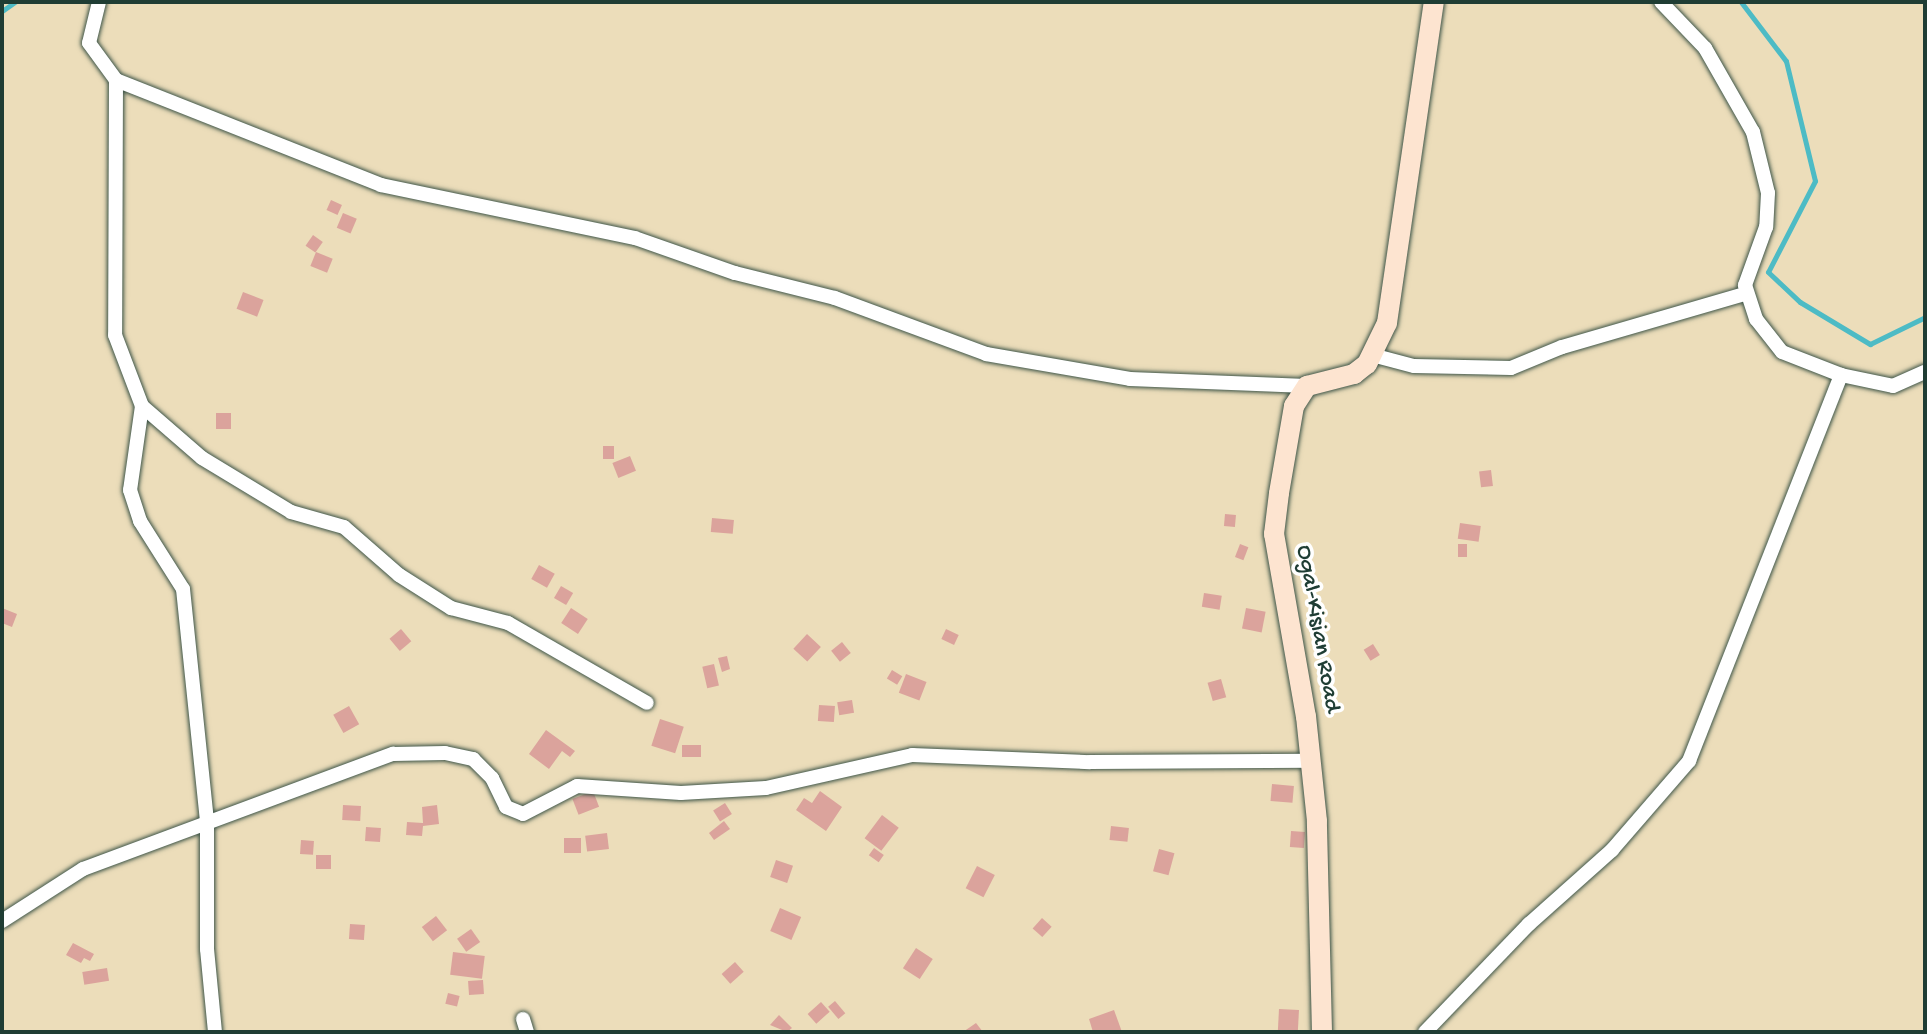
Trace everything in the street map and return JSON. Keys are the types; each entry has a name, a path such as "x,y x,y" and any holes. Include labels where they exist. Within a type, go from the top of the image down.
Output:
{"main road":[{"path":"1307,386 1354,374 1372,355 1387,323 1434,2"},
{"name":"Ogal-Kisian Road","path":"1307,386 1294,406 1285,436 1274,534 1312,761 1322,1032"}],"street":[{"path":"99,2 89,43 116,80 381,185 635,238 735,273 835,298 986,354 1130,379 1307,386"},
{"path":"1661,2 1705,48 1753,132 1768,193 1766,227 1745,294 1756,319 1782,352 1841,375 1893,386 1925,372"},
{"path":"116,80 115,335 142,406 202,458 291,512 344,527 399,575 451,608 508,623 647,703"},
{"path":"1372,355 1414,366 1511,368 1562,347 1745,294"},
{"path":"1425,1032 1529,924 1612,850 1689,761 1841,375"},
{"path":"142,406 130,490 140,521 183,589 207,823 207,949 215,1032"},
{"path":"5,915 83,869 393,754 445,753 473,759 492,778 506,807 523,814 577,786 681,793 766,788 912,755 1090,762 1312,761"}],"building":[{"path":"331,200 342,205 337,215 327,210"},
{"path":"343,213 357,219 351,234 337,228"},
{"path":"313,235 323,242 315,253 306,246"},
{"path":"316,252 333,259 327,273 310,266"},
{"path":"243,292 264,300 257,317 237,309"},
{"path":"216,413 231,413 231,429 216,429"},
{"path":"603,446 614,446 614,459 603,459"},
{"path":"630,456 636,471 618,478 612,463"},
{"path":"1491,470 1493,486 1481,487 1479,471"},
{"path":"1225,514 1236,515 1235,527 1224,526"},
{"path":"712,518 734,520 733,534 711,532"},
{"path":"1460,523 1481,526 1479,542 1458,539"},
{"path":"1240,544 1248,547 1243,560 1235,557"},
{"path":"1458,544 1467,544 1467,557 1458,557"},
{"path":"539,565 555,574 547,588 531,579"},
{"path":"561,586 573,593 566,605 554,598"},
{"path":"1204,593 1222,596 1220,610 1202,607"},
{"path":"2,608 17,614 12,627 2,623"},
{"path":"571,608 588,619 578,634 561,623"},
{"path":"1246,608 1266,612 1262,632 1242,629"},
{"path":"401,629 411,641 400,651 390,639"},
{"path":"946,629 959,635 954,645 941,639"},
{"path":"807,634 821,647 807,662 793,649"},
{"path":"842,642 851,653 840,662 831,651"},
{"path":"1373,644 1380,655 1371,661 1364,650"},
{"path":"727,656 730,669 722,672 718,658"},
{"path":"714,664 719,685 707,688 702,667"},
{"path":"892,670 902,676 897,685 887,679"},
{"path":"906,674 927,682 919,701 899,693"},
{"path":"1221,679 1226,697 1213,701 1208,683"},
{"path":"852,700 854,713 839,715 837,702"},
{"path":"819,705 835,706 834,722 818,721"},
{"path":"349,706 359,724 343,733 333,715"},
{"path":"660,719 684,727 675,753 651,746"},
{"path":"546,730 575,751 570,757 562,751 549,769 529,754"},
{"path":"682,745 701,745 701,757 682,757"},
{"path":"1272,784 1294,786 1292,803 1271,801"},
{"path":"593,791 599,807 579,815 572,799"},
{"path":"820,791 842,807 826,831 796,810 804,798 812,803"},
{"path":"725,803 732,814 720,821 713,810"},
{"path":"343,805 361,806 360,821 342,820"},
{"path":"437,805 439,824 423,826 422,836 406,835 407,822 423,823 422,807"},
{"path":"882,815 899,828 881,851 865,838"},
{"path":"724,821 730,829 714,840 709,833"},
{"path":"1111,826 1129,828 1127,842 1110,840"},
{"path":"366,827 381,828 380,842 365,841"},
{"path":"1291,831 1305,832 1304,848 1290,847"},
{"path":"607,833 609,849 587,852 585,836"},
{"path":"564,838 581,838 581,853 564,853"},
{"path":"301,840 314,841 313,855 300,854"},
{"path":"874,848 884,855 879,862 869,855"},
{"path":"1159,849 1174,853 1169,875 1153,871"},
{"path":"316,855 331,855 331,869 316,869"},
{"path":"776,860 793,866 787,883 770,877"},
{"path":"977,866 995,875 983,897 966,888"},
{"path":"780,908 801,917 791,940 770,931"},
{"path":"436,916 447,930 433,941 422,927"},
{"path":"1042,918 1052,927 1042,937 1033,928"},
{"path":"350,924 365,925 364,940 349,939"},
{"path":"471,929 480,942 466,952 457,939"},
{"path":"73,943 94,954 90,961 84,958 81,963 66,955"},
{"path":"916,948 933,959 920,979 903,968"},
{"path":"453,952 485,956 482,979 450,975"},
{"path":"735,962 744,972 730,984 722,974"},
{"path":"107,968 109,981 84,985 82,972"},
{"path":"483,980 484,994 469,995 468,981"},
{"path":"448,993 460,996 457,1007 445,1004"},
{"path":"835,1001 845,1013 838,1019 828,1007"},
{"path":"821,1002 830,1012 816,1024 808,1014"},
{"path":"1279,1009 1299,1010 1298,1032 1278,1032"},
{"path":"1114,1010 1122,1032 1093,1032 1089,1019"},
{"path":"779,1015 792,1028 787,1032 770,1025"},
{"path":"976,1023 983,1032 963,1032"}],"waterway":[{"path":"2,11 15,2"},
{"path":"1741,2 1786,61 1815,181 1768,272 1800,302 1870,344 1925,317"}]}
